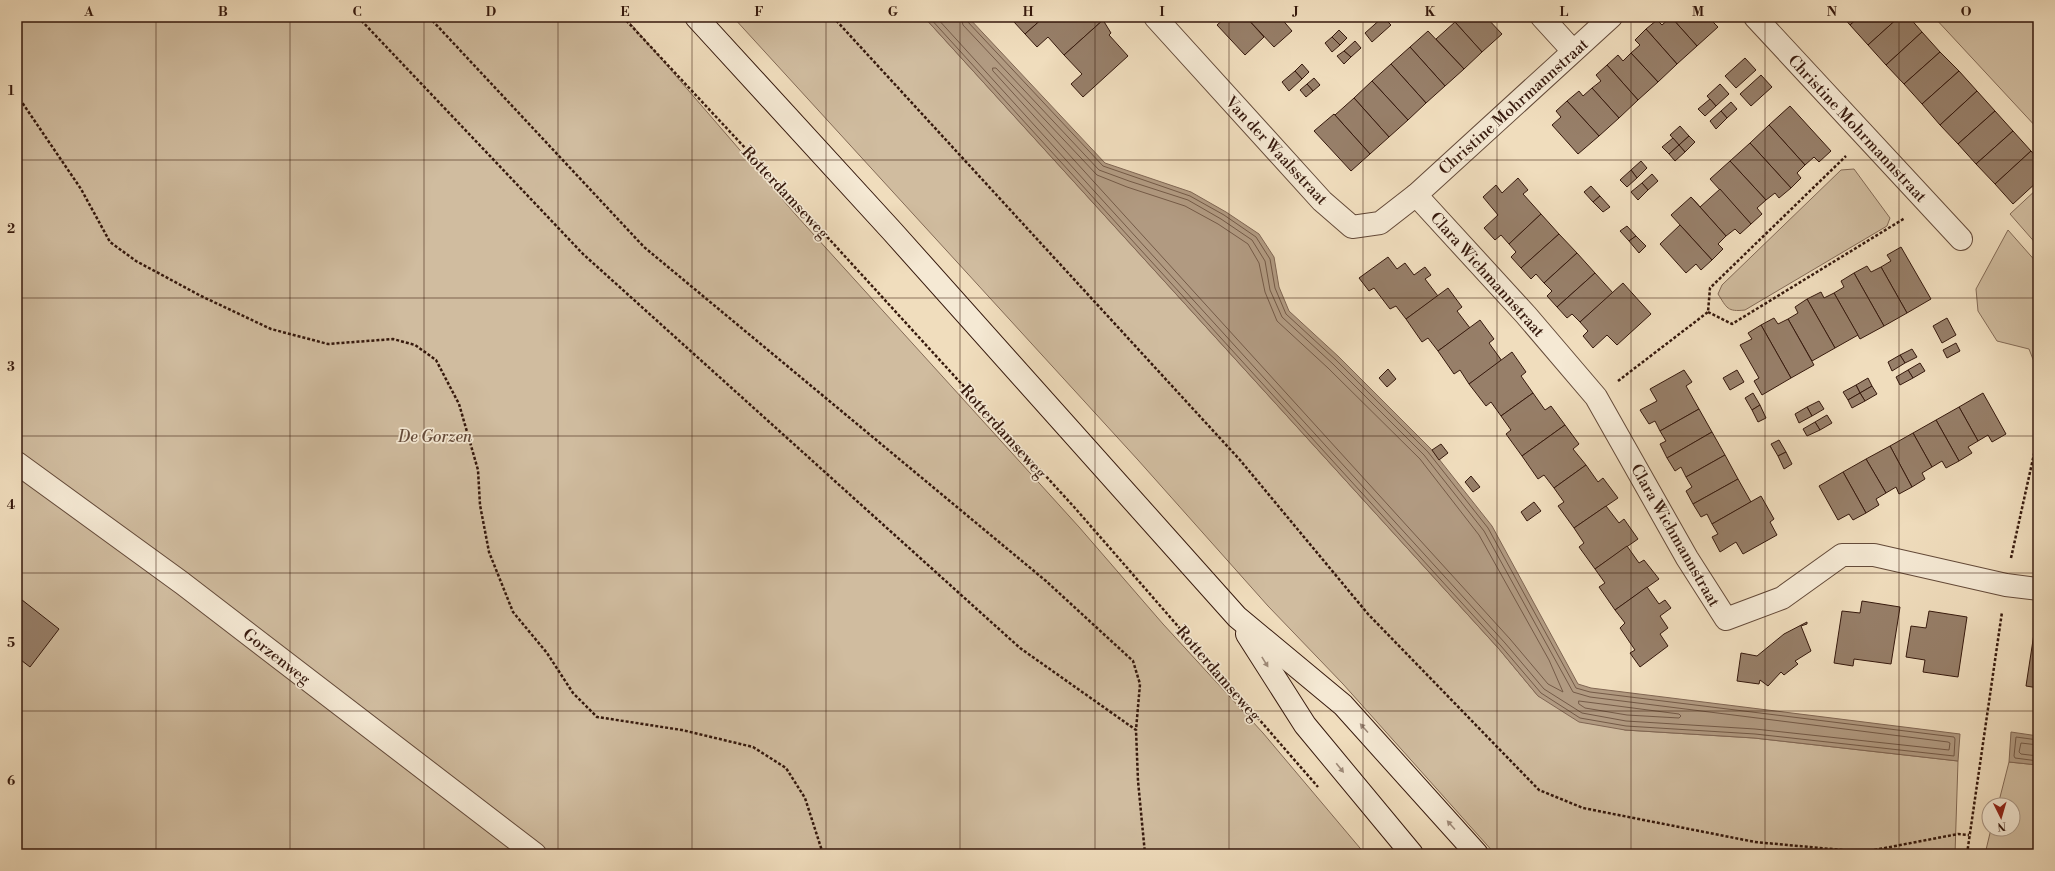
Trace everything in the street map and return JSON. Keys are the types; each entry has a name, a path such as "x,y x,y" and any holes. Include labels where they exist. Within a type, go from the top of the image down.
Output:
{"street":[{"path":"696,17 892,231 1237,617 1343,705 1477,854"},
{"name":"Van der Waalsstraat","path":"1155,17 1322,200 1352,227 1380,223 1416,195"},
{"path":"1542,17 1573,51"},
{"name":"Christine Mohrmannstraat","path":"1416,195 1611,17"},
{"name":"Christine Mohrmannstraat","path":"1755,17 1961,239"},
{"name":"Clara Wichmannstraat","path":"1416,195 1526,315 1596,396 1687,558 1726,619 1782,598 1842,555 1874,555 2006,585 2038,589"},
{"name":"Gorzenweg","path":"17,463 182,583 534,854"},
{"path":"1237,617 1305,726 1412,854"}],"path":[{"path":"358,17 583,254 1020,648 1136,730"},
{"path":"429,17 644,247 1046,581 1133,661 1140,684 1136,730 1138,781 1145,854"},
{"name":"Rotterdamseweg","path":"624,17 783,188 1075,508 1321,790"},
{"path":"833,17 1240,460 1368,614 1539,790 1583,808 1754,842 1864,852 1958,834 1970,835"},
{"path":"17,95 81,189 110,242 136,261 201,296 271,328 328,344 393,339 415,345 436,360 459,404 478,470 480,505 489,552 513,612 548,652 573,693 597,717 682,730 752,747 786,768 805,798 823,854"},
{"path":"1596,396 1708,312 1710,288 1866,136"},
{"path":"1708,312 1732,324 1928,204"},
{"path":"1967,854 2006,585 2038,436"}],"green space":[{"name":"De Gorzen","path":"17,17 625,17 796,215 1079,527 1163,624 1263,733 1365,854 17,854"},
{"path":"733,17 924,17 1499,649 1538,696 1625,730 1754,738 1958,761 1955,854 1495,854 1343,684 1268,606 1138,460"},
{"path":"1934,17 2038,17 2038,129"},
{"path":"1854,169 1890,218 1887,226 1745,310 1731,310 1728,308 1718,294 1722,285 1841,170"},
{"path":"2038,188 2038,246 2010,214"},
{"path":"2008,230 2038,264 2038,372 2029,349 1997,341 1978,311 1976,289"},
{"path":"2009,762 2038,765 2038,854 1985,854 1989,837 2021,837 2021,797 2000,797"}],"water":[{"path":"924,17 968,17 1105,163 1191,192 1226,212 1259,234 1274,257 1279,287 1289,311 1339,357 1431,449 1492,526 1578,684 1591,688 1960,734 1958,761 1754,738 1625,730 1579,722 1538,696 1499,649"},
{"path":"2011,732 2038,736 2038,765 2009,762"}],"building":[{"path":"1019,17 1044,17 1025,34 1014,22"},
{"path":"1044,17 1098,17 1103,20 1064,55 1048,37 1037,47 1025,34"},
{"path":"1226,17 1246,17 1264,37 1245,55 1217,25"},
{"path":"1246,17 1280,17 1292,31 1274,47"},
{"path":"1383,17 1391,25 1372,42 1365,33"},
{"path":"1461,17 1486,17 1502,34 1482,52 1455,22"},
{"path":"1671,17 1708,17 1718,27 1697,46"},
{"path":"1671,17 1697,46 1677,64 1646,29 1657,20 1662,25"},
{"path":"1843,17 1859,17 1850,25"},
{"path":"1859,17 1899,17 1868,45 1850,25"},
{"path":"1899,17 1909,17 1922,32 1886,65 1868,45"},
{"path":"1103,20 1111,33 1109,35 1128,56 1083,97 1071,84 1082,74 1064,55"},
{"path":"1455,22 1482,52 1464,69 1436,39"},
{"path":"1646,29 1677,64 1658,82 1631,53 1640,45 1635,40"},
{"path":"1339,30 1347,38 1340,45 1332,37"},
{"path":"1428,31 1464,69 1445,86 1410,47"},
{"path":"1922,32 1940,52 1904,84 1886,65"},
{"path":"1332,37 1340,45 1332,52 1325,43"},
{"path":"1355,41 1361,48 1351,57 1344,51"},
{"path":"1410,47 1445,86 1426,103 1391,64"},
{"path":"1344,51 1351,57 1344,64 1337,56"},
{"path":"1940,52 1959,71 1922,104 1904,84"},
{"path":"1631,53 1658,82 1638,100 1607,65 1618,55 1623,61"},
{"path":"1745,58 1756,70 1736,88 1725,76"},
{"path":"1302,64 1309,72 1302,79 1295,71"},
{"path":"1391,64 1426,103 1408,120 1372,81"},
{"path":"1607,65 1638,100 1619,118 1592,88 1601,81 1596,75"},
{"path":"1295,71 1302,79 1289,91 1282,82"},
{"path":"1959,71 1977,91 1940,125 1922,104"},
{"path":"1761,75 1772,87 1751,106 1740,94"},
{"path":"1314,78 1320,85 1313,91 1307,84"},
{"path":"1372,81 1408,120 1389,137 1354,98"},
{"path":"1307,84 1313,91 1306,97 1300,90"},
{"path":"1720,84 1729,94 1716,106 1707,96"},
{"path":"1592,88 1619,118 1599,136 1567,101 1579,91 1583,96"},
{"path":"1977,91 1995,111 1958,144 1940,125"},
{"path":"1354,98 1389,137 1370,154 1335,115"},
{"path":"1710,99 1716,106 1705,116 1698,109"},
{"path":"1567,101 1599,136 1578,154 1552,125 1561,117 1556,111"},
{"path":"1731,102 1737,109 1727,118 1721,111"},
{"path":"1790,106 1831,151 1819,162 1814,157 1805,165 1769,125"},
{"path":"1721,111 1727,118 1716,129 1710,121"},
{"path":"1995,111 2013,131 1976,164 1958,144"},
{"path":"1334,114 1370,154 1351,171 1314,131"},
{"path":"1769,125 1805,165 1797,173 1801,178 1791,188 1750,143"},
{"path":"1680,126 1689,136 1679,145 1670,135"},
{"path":"2013,131 2031,151 1995,184 1976,164"},
{"path":"1689,136 1695,142 1685,152 1679,145"},
{"path":"1673,138 1679,145 1669,154 1662,147"},
{"path":"1750,143 1791,188 1779,198 1775,193 1766,200 1730,161"},
{"path":"1679,145 1685,152 1675,161 1669,154"},
{"path":"2031,151 2038,159 2038,181 2013,204 1995,184"},
{"path":"1641,161 1647,168 1637,178 1631,170"},
{"path":"1730,161 1766,200 1757,208 1762,214 1751,224 1710,179"},
{"path":"1631,170 1637,178 1627,187 1620,180"},
{"path":"1652,174 1658,181 1648,190 1642,183"},
{"path":"1518,178 1528,190 1523,194 1541,214 1509,244 1501,235 1495,240 1484,228 1498,215 1483,197 1496,185 1502,193"},
{"path":"1642,183 1648,190 1638,200 1631,192"},
{"path":"1591,186 1600,196 1593,202 1584,192"},
{"path":"1720,189 1751,224 1740,234 1735,229 1726,236 1691,197 1700,207"},
{"path":"1600,196 1610,207 1603,212 1593,202"},
{"path":"1691,197 1726,236 1718,244 1723,249 1712,260 1671,215"},
{"path":"1541,214 1559,234 1521,268 1511,257 1516,252 1509,244"},
{"path":"1680,225 1712,260 1701,270 1696,264 1686,273 1660,244"},
{"path":"1627,226 1636,236 1629,241 1620,231"},
{"path":"1559,234 1577,253 1544,283 1536,274 1531,279 1521,268"},
{"path":"1636,236 1646,246 1639,253 1629,241"},
{"path":"1901,247 1931,299 1907,313 1881,267 1891,261 1887,255"},
{"path":"1577,253 1595,273 1557,307 1547,296 1552,291 1544,283"},
{"path":"1388,257 1397,269 1405,263 1414,275 1425,267 1431,275 1425,279 1438,296 1406,319 1396,306 1390,309 1374,288 1369,291 1359,278"},
{"path":"1867,266 1871,272 1881,267 1907,313 1884,326 1854,273"},
{"path":"1595,273 1613,293 1580,322 1572,314 1567,318 1557,307"},
{"path":"1854,273 1884,326 1860,339 1834,293 1844,287 1841,281"},
{"path":"1623,283 1651,314 1617,345 1607,335 1593,348 1583,336 1588,331 1580,322"},
{"path":"1448,288 1462,307 1457,311 1470,328 1438,351 1428,338 1422,342 1406,319"},
{"path":"1821,292 1824,298 1834,293 1858,335 1835,348 1807,299"},
{"path":"1807,299 1835,348 1812,361 1788,319 1798,313 1795,307"},
{"path":"1774,318 1778,324 1788,319 1814,365 1791,378 1761,325"},
{"path":"1947,318 1956,335 1942,343 1933,326"},
{"path":"1480,320 1494,339 1489,343 1502,361 1469,384 1460,370 1454,374 1438,351"},
{"path":"1761,325 1791,378 1762,395 1754,381 1759,378 1740,345 1752,339 1748,333"},
{"path":"1956,343 1960,351 1947,358 1943,350"},
{"path":"1912,349 1917,357 1905,363 1900,355"},
{"path":"1512,352 1526,372 1521,376 1533,393 1501,416 1491,402 1486,406 1469,384"},
{"path":"1900,355 1905,363 1892,371 1888,362"},
{"path":"1920,363 1925,371 1913,378 1908,370"},
{"path":"1388,369 1396,379 1387,387 1379,378"},
{"path":"1684,370 1692,382 1686,386 1699,409 1660,431 1655,421 1649,424 1640,410 1657,401 1650,389"},
{"path":"1737,370 1744,382 1730,390 1723,378"},
{"path":"1908,370 1913,378 1900,385 1896,377"},
{"path":"1868,378 1872,386 1860,393 1856,385"},
{"path":"1856,385 1860,393 1848,400 1843,392"},
{"path":"1872,386 1877,394 1865,401 1860,393"},
{"path":"1533,393 1545,410 1551,406 1565,425 1522,456 1506,434 1511,430 1501,416"},
{"path":"1753,393 1760,405 1752,410 1745,398"},
{"path":"1860,393 1865,401 1852,408 1848,400"},
{"path":"1983,393 2006,434 1992,442 1988,435 1978,441 1959,407"},
{"path":"1819,401 1824,409 1812,416 1807,407"},
{"path":"1760,405 1766,418 1758,422 1752,410"},
{"path":"1807,407 1812,416 1799,423 1795,414"},
{"path":"1959,407 1978,441 1968,447 1972,453 1959,461 1936,420"},
{"path":"1699,409 1712,432 1667,458 1660,444 1666,441 1660,431"},
{"path":"1827,415 1832,423 1820,430 1815,422"},
{"path":"1936,420 1959,461 1946,468 1942,461 1932,467 1913,433"},
{"path":"1815,422 1820,430 1807,436 1803,429"},
{"path":"1565,425 1579,444 1573,449 1586,465 1554,488 1544,475 1538,479 1522,456"},
{"path":"1712,432 1725,455 1686,477 1681,467 1675,471 1667,458"},
{"path":"1913,433 1932,467 1922,473 1925,479 1912,487 1890,446"},
{"path":"1779,440 1786,452 1778,456 1771,444"},
{"path":"1441,444 1448,453 1439,460 1432,450"},
{"path":"1890,446 1912,487 1899,494 1896,487 1886,493 1866,459"},
{"path":"1786,452 1792,464 1784,469 1778,456"},
{"path":"1725,455 1738,479 1693,504 1686,491 1692,487 1686,477"},
{"path":"1866,459 1886,493 1876,499 1879,505 1866,513 1843,472"},
{"path":"1586,465 1598,482 1603,478 1618,498 1574,528 1558,506 1564,502 1554,488"},
{"path":"1843,472 1866,513 1853,520 1849,514 1838,520 1819,486"},
{"path":"1471,476 1480,487 1473,492 1465,482"},
{"path":"1738,479 1751,502 1712,524 1707,514 1701,517 1693,504"},
{"path":"1761,496 1774,519 1770,522 1777,535 1743,554 1736,542 1720,552 1712,537 1718,534 1712,524"},
{"path":"1534,502 1541,511 1527,521 1521,512"},
{"path":"1606,506 1619,523 1624,519 1638,539 1595,569 1579,547 1584,543 1574,528"},
{"path":"1627,546 1639,563 1644,560 1659,579 1615,610 1599,587 1605,583 1595,569"},
{"path":"1647,587 1659,604 1665,600 1671,608 1660,616 1668,628 1660,634 1668,646 1640,667 1630,653 1635,650 1620,628 1625,623 1615,610"},
{"path":"17,596 59,629 30,667 17,657"},
{"path":"1862,601 1900,607 1891,664 1854,659 1853,666 1834,663 1842,611 1860,613"},
{"path":"1929,611 1967,617 1958,677 1923,672 1925,660 1906,657 1911,626 1926,628"},
{"path":"1807,622 1807,624 1801,626 1811,651 1795,661 1798,664 1784,675 1781,672 1768,686 1760,680 1759,684 1737,681 1741,653 1757,656 1784,634"},
{"path":"2035,627 2038,628 2038,688 2026,686"}]}
